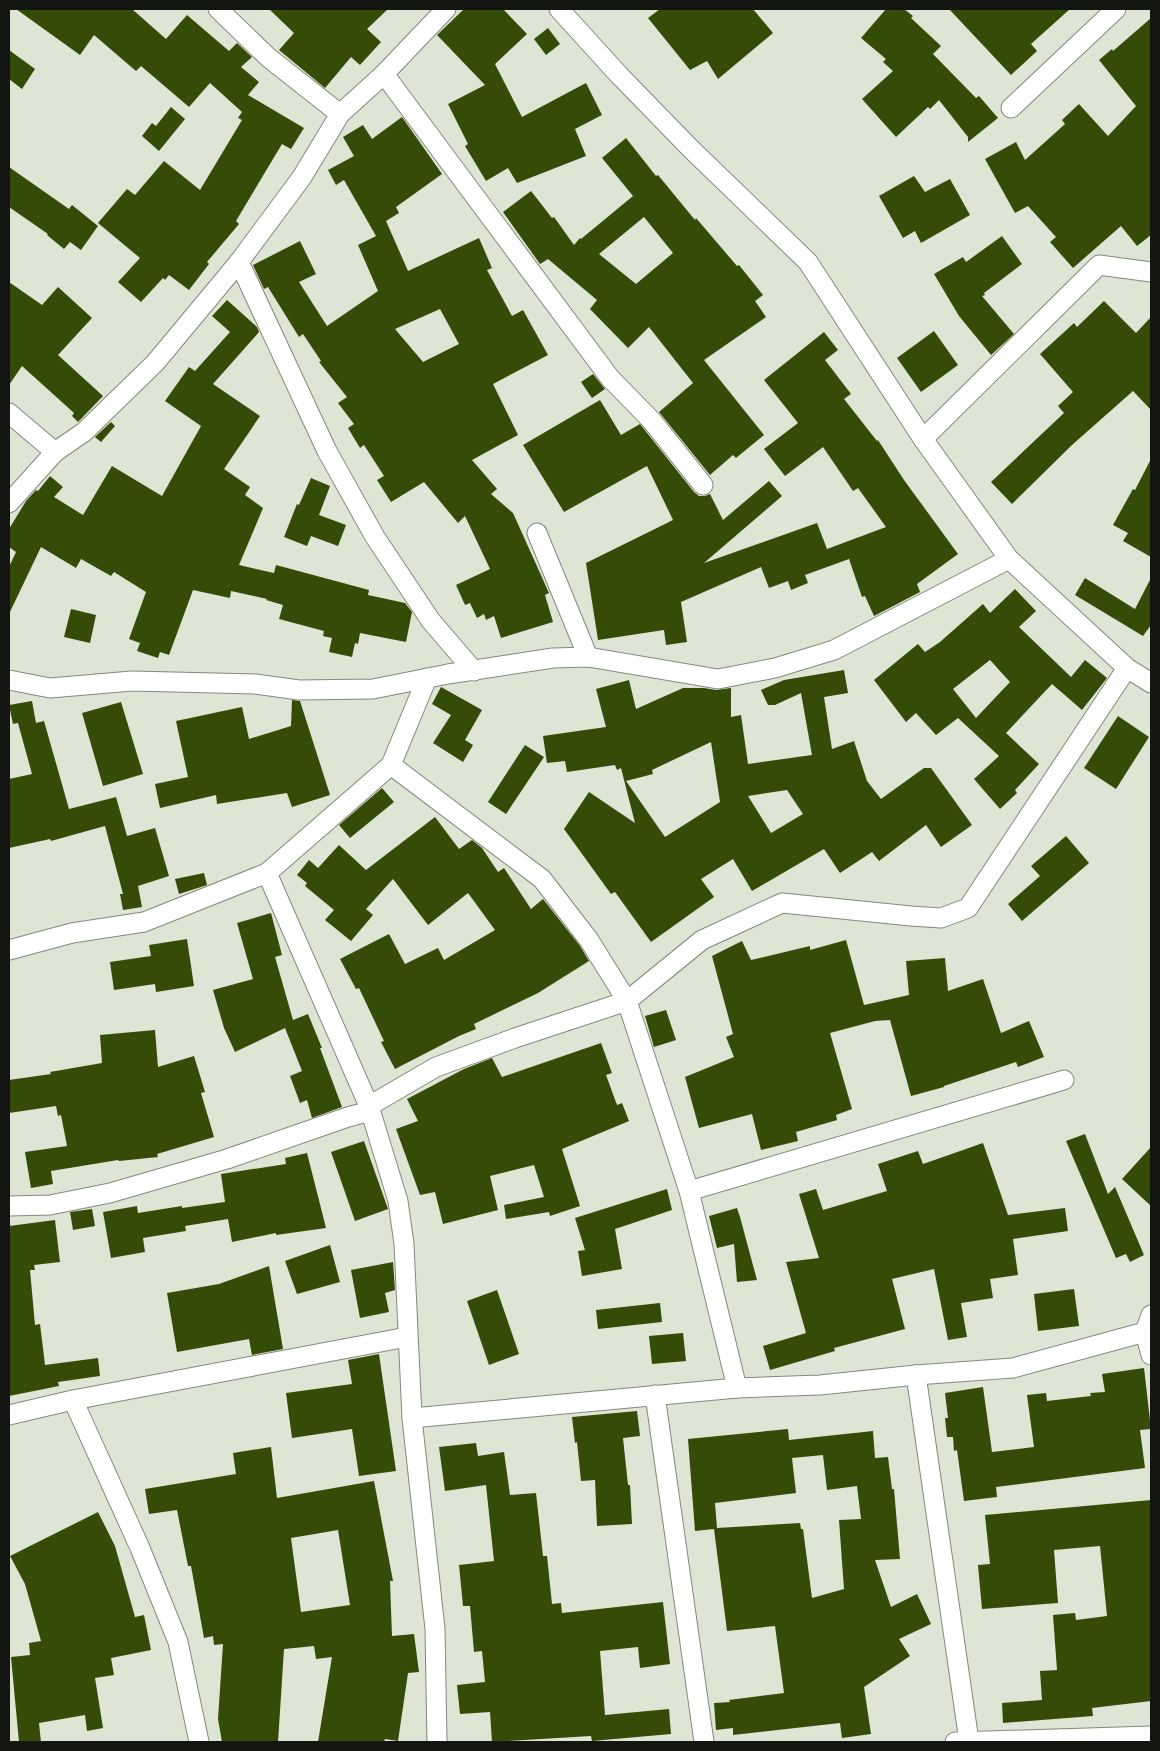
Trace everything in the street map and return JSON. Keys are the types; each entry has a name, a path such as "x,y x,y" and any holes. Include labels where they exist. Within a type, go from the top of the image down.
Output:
{"street":[{"path":"218,9 269,58 340,114"},
{"path":"9,503 55,452 84,432 155,362 239,262 302,177 340,114 384,74 446,9"},
{"path":"559,9 619,76 691,149 808,262 923,440 1009,559 1127,668 1151,683"},
{"path":"1011,108 1116,9"},
{"path":"384,74 610,378 652,421 703,485"},
{"path":"239,262 328,451 375,537 431,620 474,671"},
{"path":"923,440 1100,265 1151,272"},
{"path":"9,413 55,452"},
{"path":"537,532 588,657"},
{"path":"9,680 50,688 132,681 255,684 299,690 373,688 553,658 588,657 718,679 775,668 834,650 1009,559"},
{"path":"9,1206 50,1206 110,1193 227,1159 348,1117 369,1108 436,1067 627,1000 702,940 782,903 941,918 968,908 1127,668"},
{"path":"9,950 72,933 144,922 267,874 391,765 427,678"},
{"path":"391,765 542,879 589,940 627,1000 689,1191 737,1388"},
{"path":"267,874 369,1108 398,1201 404,1244 412,1418 435,1629 437,1742"},
{"path":"689,1191 1064,1080"},
{"path":"412,1418 737,1388 820,1385 916,1375 1013,1368 1148,1324 1151,1355"},
{"path":"9,1415 73,1400 407,1337"},
{"path":"916,1375 962,1741 1151,1736"},
{"path":"655,1395 704,1742"},
{"path":"73,1400 140,1548 178,1642 200,1742"}],"building":[{"path":"16,9 132,9 166,39 187,15 229,51 237,43 252,57 241,67 259,82 248,95 304,128 291,149 282,144 236,221 239,224 207,262 209,264 189,290 169,275 165,280 163,278 141,302 118,282 140,258 98,223 127,189 135,195 164,161 200,190 242,120 238,118 242,112 210,83 189,107 141,66 136,71 94,35 80,55"},
{"path":"269,9 388,9 367,29 381,42 360,65 351,57 325,88 279,50 294,33"},
{"path":"464,9 503,9 527,34 495,64 522,117 586,83 602,115 575,129 586,156 517,183 508,168 486,181 465,146 468,144 448,104 485,85 437,35"},
{"path":"660,9 753,9 773,33 718,79 707,61 690,70 648,18"},
{"path":"886,9 904,9 913,16 911,18 941,46 933,54 976,98 979,96 998,118 968,142 968,137 939,100 930,109 928,107 896,137 862,99 893,71 883,62 886,59 861,38"},
{"path":"949,9 1070,9 1031,44 1037,51 1011,75"},
{"path":"1151,18 1151,235 1137,246 1121,226 1073,268 1050,242 1056,237 1028,206 1015,213 985,159 1016,142 1025,160 1065,124 1062,120 1079,104 1108,136 1136,106 1099,60 1112,49 1113,51"},
{"path":"548,28 560,44 546,55 534,39"},
{"path":"9,50 35,69 22,89 9,79"},
{"path":"171,107 185,119 159,151 142,136 152,123 156,126"},
{"path":"402,117 442,174 396,207 399,213 386,221 408,271 479,238 492,268 487,270 512,316 523,310 548,355 493,384 518,435 472,460 497,489 491,494 513,513 549,593 545,595 553,622 501,638 494,616 486,620 484,614 477,618 470,603 465,605 456,585 490,569 465,516 458,523 424,482 391,502 377,480 384,476 364,445 360,448 348,428 354,424 338,403 347,397 319,362 321,361 303,334 299,337 268,287 264,289 253,265 300,241 316,274 299,282 327,326 378,291 358,245 376,236 344,180 336,185 328,170 354,156 343,137 363,125 372,139","holes":["440,309 459,344 423,362 395,329"]},
{"path":"626,138 656,176 658,175 695,220 696,218 737,266 739,265 763,295 755,301 766,317 704,360 764,435 736,458 733,455 710,475 659,412 693,383 649,327 628,348 590,309 597,300 548,259 540,264 503,212 531,191 552,218 554,217 574,245 580,238 633,196 602,158","holes":["644,217 673,253 636,284 599,254"]},
{"path":"9,167 69,209 72,205 98,226 81,250 70,242 64,249 48,234 9,207"},
{"path":"914,176 925,192 950,179 970,215 921,243 915,231 903,238 879,196"},
{"path":"1002,236 1022,264 982,296 1014,334 991,355 959,316 934,274 963,257 966,262"},
{"path":"9,282 42,305 58,287 92,318 58,355 103,396 78,422 72,416 74,413 22,366 9,385"},
{"path":"227,300 257,327 259,332 213,384 260,416 224,469 250,487 245,495 263,508 239,565 274,573 276,565 369,590 368,595 405,603 412,612 406,642 360,633 358,644 355,643 352,657 329,652 332,638 323,636 324,631 279,619 283,605 267,599 231,591 230,598 193,590 169,655 160,652 158,658 137,651 140,643 129,639 146,592 114,572 111,576 81,559 76,568 41,547 9,614 9,567 16,552 9,547 9,529 26,501 36,490 38,491 50,476 63,487 54,497 83,515 112,466 162,496 201,426 165,401 189,367 195,371 230,332 212,316"},
{"path":"1104,301 1136,333 1151,317 1151,410 1133,391 1072,445 1012,504 991,482 1064,413 1058,406 1073,392 1040,354 1074,323 1077,327"},
{"path":"934,331 958,365 921,392 897,358"},
{"path":"824,332 838,350 825,360 851,394 844,399 878,440 904,480 958,554 917,584 920,592 874,616 865,596 862,597 849,559 805,575 808,583 791,590 788,581 769,588 761,567 681,602 687,642 666,645 664,630 598,640 586,563 673,520 647,466 564,512 523,445 600,400 621,435 640,424 694,492 699,496 710,494 723,520 769,481 782,496 704,563 817,523 827,549 886,527 858,488 853,491 823,447 785,476 764,449 798,423 764,380"},
{"path":"593,374 605,389 592,398 581,382"},
{"path":"111,422 115,426 101,442 95,437"},
{"path":"1151,459 1151,557 1123,541 1128,533 1113,525 1133,489 1135,490"},
{"path":"311,478 330,486 319,515 346,525 338,546 311,536 307,546 284,537 297,504 299,505"},
{"path":"1085,578 1135,609 1151,578 1151,625 1143,636 1075,595"},
{"path":"1015,589 1036,611 1019,627 1071,677 1085,660 1107,678 1082,710 1052,684 1006,733 1039,764 1015,790 1017,793 1000,809 974,779 999,756 958,718 936,735 916,713 906,722 874,680 918,644 925,652 940,642 983,604 990,613","holes":["990,660 1010,682 976,718 953,689"]},
{"path":"71,609 96,615 90,643 64,637"},
{"path":"844,670 848,693 824,697 832,749 854,741 867,781 881,799 924,768 931,768 972,825 941,847 926,825 879,861 872,852 840,873 824,849 752,891 733,859 701,879 714,897 651,942 615,892 611,894 564,829 589,792 635,823 621,768 617,770 615,765 567,772 565,761 547,763 543,736 606,727 596,689 629,680 636,709 683,688 716,690 731,688 731,717 741,715 748,764 812,755 801,693 775,705 768,705 761,690 784,680","holes":["711,742 720,802 665,837 626,781 653,774 652,770","787,790 803,814 771,833 748,796"]},
{"path":"441,687 482,710 465,740 473,745 463,762 433,743 451,715 432,704"},
{"path":"292,700 300,701 330,795 292,807 287,793 217,804 216,795 160,808 155,784 188,777 176,721 242,707 249,739 291,726"},
{"path":"32,701 36,723 44,721 69,809 116,797 127,836 155,828 169,876 138,886 142,907 123,910 120,894 123,894 105,826 51,841 50,839 9,848 9,779 32,774 18,723 13,724 9,705"},
{"path":"121,702 143,774 103,786 82,713"},
{"path":"1118,716 1149,737 1116,789 1084,768"},
{"path":"525,745 544,757 506,814 488,802"},
{"path":"382,788 394,802 350,838 339,825"},
{"path":"435,817 459,849 472,840 482,848 498,872 504,868 531,909 543,899 580,946 589,961 538,993 474,1024 476,1029 395,1069 381,1042 384,1041 359,988 356,989 340,959 389,934 405,964 438,948 444,960 495,930 468,893 428,925 393,879 366,909 373,915 351,941 325,920 334,910 305,886 307,883 297,875 309,860 318,868 339,845 366,870"},
{"path":"1066,836 1089,863 1022,921 1008,904 1040,876 1031,866"},
{"path":"204,873 207,885 179,894 175,879"},
{"path":"271,913 282,955 275,957 293,1020 308,1014 342,1107 312,1118 307,1100 300,1103 290,1076 302,1071 285,1028 235,1052 224,1028 213,990 253,979 237,923"},
{"path":"187,939 194,986 156,992 155,984 114,990 110,962 151,956 149,945"},
{"path":"846,940 864,1005 909,995 906,961 945,958 948,991 983,979 1001,1033 1029,1021 1044,1057 1018,1067 1016,1062 944,1087 911,1096 890,1020 875,1021 830,1033 852,1109 836,1115 837,1120 796,1132 798,1141 761,1150 752,1114 699,1128 685,1077 734,1057 726,1037 733,1034 712,956 742,941 751,960 810,946 810,950"},
{"path":"666,1010 676,1040 654,1047 645,1016"},
{"path":"155,1030 158,1067 194,1056 205,1092 201,1093 214,1137 157,1154 158,1157 118,1160 51,1171 53,1184 31,1188 25,1152 67,1146 61,1115 58,1116 56,1106 9,1113 9,1080 51,1074 50,1072 102,1063 100,1035"},
{"path":"601,1043 612,1073 606,1075 617,1105 622,1103 629,1121 562,1149 580,1206 550,1216 549,1212 506,1219 504,1205 544,1197 534,1165 490,1176 498,1210 443,1224 435,1192 420,1195 396,1129 418,1121 407,1099 464,1069 492,1058 502,1077"},
{"path":"1085,1134 1108,1194 1115,1187 1144,1255 1130,1262 1126,1254 1116,1258 1066,1141"},
{"path":"364,1141 388,1209 355,1221 331,1152"},
{"path":"983,1143 1008,1215 1065,1208 1068,1231 1013,1239 1018,1275 990,1279 993,1298 961,1303 967,1337 948,1340 934,1269 892,1279 905,1329 834,1348 835,1351 770,1370 763,1346 806,1333 786,1262 819,1258 799,1194 816,1189 823,1210 887,1191 878,1164 918,1151 923,1164"},
{"path":"1151,1147 1151,1206 1122,1179"},
{"path":"307,1153 326,1228 276,1235 276,1233 232,1242 228,1219 185,1226 186,1231 143,1238 145,1252 111,1258 103,1212 137,1206 138,1213 225,1202 221,1174 286,1164 285,1158"},
{"path":"667,1189 672,1210 615,1229 622,1269 582,1276 578,1251 585,1250 575,1218"},
{"path":"737,1208 757,1280 737,1282 734,1244 717,1248 709,1216"},
{"path":"92,1209 95,1226 73,1230 70,1212"},
{"path":"55,1220 60,1262 34,1265 35,1270 30,1270 35,1325 40,1324 45,1365 98,1358 100,1376 58,1382 59,1386 9,1396 9,1226"},
{"path":"330,1245 340,1282 297,1294 285,1261"},
{"path":"393,1262 395,1290 385,1293 389,1312 360,1318 351,1270"},
{"path":"269,1266 283,1349 252,1355 249,1339 177,1352 167,1293 219,1284"},
{"path":"1074,1289 1079,1326 1038,1331 1034,1294"},
{"path":"497,1290 519,1354 489,1365 467,1301"},
{"path":"660,1303 662,1322 598,1329 596,1310"},
{"path":"683,1333 686,1361 652,1364 649,1336"},
{"path":"379,1354 396,1471 359,1476 352,1429 292,1438 286,1393 352,1384 348,1360"},
{"path":"1144,1368 1151,1429 1140,1430 1145,1468 996,1487 997,1497 964,1501 957,1450 954,1451 953,1437 947,1437 945,1418 948,1418 945,1393 983,1387 992,1452 1034,1447 1027,1395 1046,1393 1047,1401 1091,1396 1090,1393 1105,1392 1102,1374"},
{"path":"637,1411 640,1436 623,1438 628,1485 630,1485 632,1524 597,1526 595,1480 581,1481 572,1417"},
{"path":"788,1429 789,1440 873,1431 875,1458 888,1457 892,1489 894,1489 900,1559 875,1560 891,1607 917,1594 931,1624 899,1639 910,1656 864,1687 871,1734 842,1738 840,1723 733,1735 733,1728 716,1730 714,1703 784,1693 775,1626 727,1631 714,1529 695,1531 688,1439","holes":["823,1455 827,1490 857,1486 861,1519 839,1520 844,1589 812,1598 803,1529 801,1529 800,1523 717,1528 715,1503 796,1493 792,1458"]},
{"path":"476,1443 478,1456 504,1452 510,1495 536,1493 543,1556 547,1556 552,1604 561,1603 562,1613 663,1602 670,1664 640,1668 638,1647 600,1651 605,1715 669,1709 671,1734 592,1741 591,1736 492,1742 490,1712 460,1714 457,1685 485,1682 482,1651 474,1652 470,1606 463,1606 459,1565 494,1561 486,1485 445,1491 439,1447"},
{"path":"271,1447 277,1498 374,1481 393,1581 390,1581 392,1636 414,1634 419,1672 408,1673 398,1741 385,1739 384,1742 318,1742 332,1657 316,1659 314,1646 284,1649 278,1742 222,1742 218,1719 223,1644 214,1645 213,1636 204,1638 191,1566 188,1566 177,1510 149,1514 145,1489 236,1474 233,1453","holes":["338,1530 350,1605 301,1612 291,1538"]},
{"path":"1151,1500 1151,1701 1092,1708 1093,1716 1003,1723 1002,1703 1042,1700 1040,1671 1057,1670 1053,1615 1075,1613 1076,1620 1107,1616 1100,1546 1054,1550 1058,1603 982,1609 978,1565 990,1564 985,1515"},
{"path":"98,1512 115,1546 135,1617 144,1615 151,1650 111,1658 114,1675 95,1678 103,1728 87,1731 85,1715 39,1723 41,1742 19,1742 11,1657 30,1655 29,1643 41,1641 25,1584 10,1556"}]}
